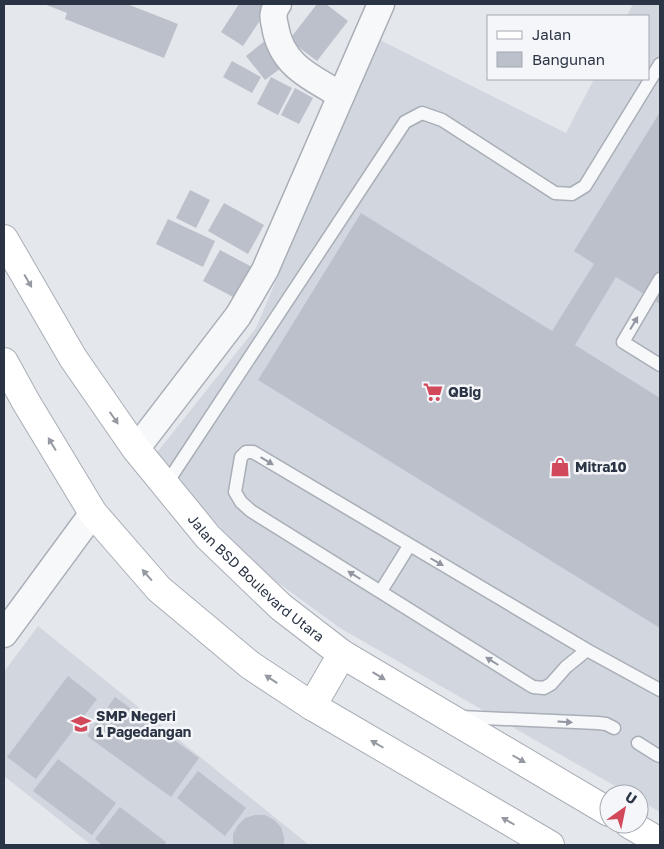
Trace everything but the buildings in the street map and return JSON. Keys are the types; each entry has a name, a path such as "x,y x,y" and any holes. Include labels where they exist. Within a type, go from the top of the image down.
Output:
{"main road":[{"name":"Jalan BSD Boulevard Utara","path":"4,238 73,358 136,450 208,537 274,600 342,654 599,806"},
{"path":"4,362 26,402 94,513 159,589 250,665 312,706 550,845"},
{"path":"312,706 342,654"},
{"path":"646,834 660,842"}],"street":[{"path":"278,4 273,14 280,43 286,56 306,76 341,95"},
{"path":"136,450 238,316 265,270 381,4"},
{"path":"4,634 94,513"}],"lane":[{"path":"165,486 405,122 422,113 442,120 555,193 572,194 585,186 660,64"},
{"path":"660,279 623,342 660,365"},
{"path":"587,650 566,667 551,684 544,688 533,687 251,511 241,502 235,492 241,457 246,452 253,452 409,546 587,650 660,690"},
{"path":"381,591 409,546"},
{"path":"446,716 598,723 614,728"},
{"path":"638,743 660,756"}],"shaded area":[{"name":"QBig","path":"633,4 660,4 660,812 649,806 649,784 612,784 340,628 255,566 155,455 256,328 378,39 566,133 593,80 649,80 649,15 628,15"},
{"name":"SMP Negeri 1 Pagedangan","path":"38,626 309,845 91,845 4,776 4,672"}],"place":[{"name":"QBig","path":"433,392"},
{"name":"Mitra10","path":"560,467"},
{"name":"SMP Negeri 1 Pagedangan","path":"81,724"}]}
